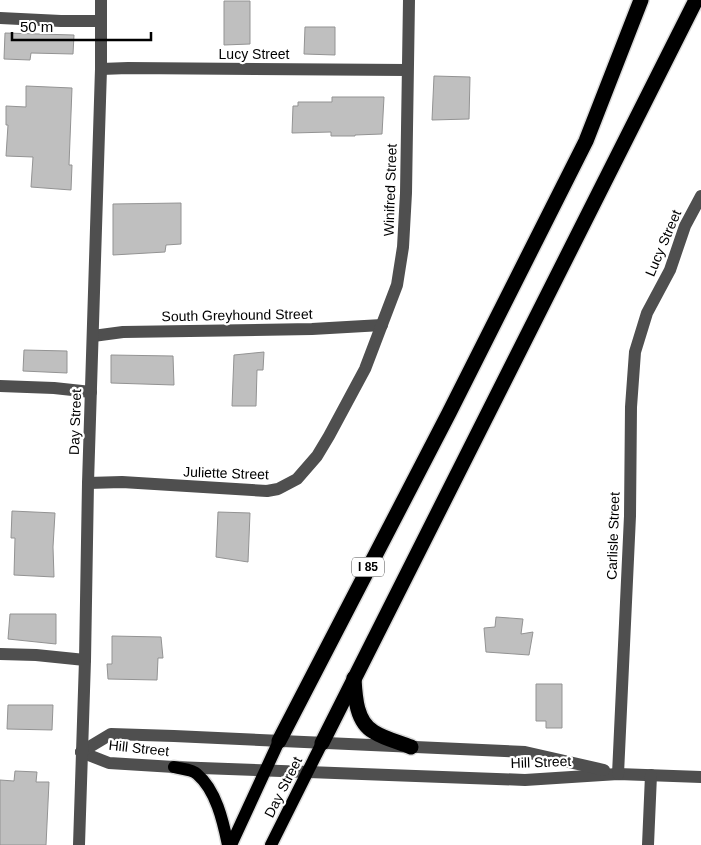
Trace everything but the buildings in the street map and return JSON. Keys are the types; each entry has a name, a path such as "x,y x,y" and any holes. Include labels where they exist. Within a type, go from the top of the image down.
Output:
{"highway":[{"name":"I 85","path":"279,741 449,413 586,141 641,0"},
{"path":"322,743 696,0"},
{"path":"354,678 355,694 363,722 373,732 411,747"}],"main road":[{"name":"Day Street","path":"231,845 279,741"},
{"name":"Day Street","path":"271,845 322,743"},
{"path":"174,767 195,772 210,790 220,815 228,845"}],"street":[{"name":"Day Street","path":"79,845 101,69 101,0"},
{"name":"Winifred Street","path":"362,374 397,285 403,247 406,193 409,0"},
{"path":"0,18 61,21 101,20"},
{"name":"Lucy Street","path":"101,69 407,70"},
{"name":"Lucy Street","path":"653,302 670,270 685,226 701,196"},
{"name":"Carlisle Street","path":"618,774 630,516 633,375 635,352 641,330 653,302"},
{"name":"South Greyhound Street","path":"93,336 123,332 312,329 382,325"},
{"name":"Juliette Street","path":"88,483 122,482 267,491 278,489 297,479 313,462 362,374"},
{"path":"0,386 54,388 91,392"},
{"path":"0,654 36,655 84,660"},
{"name":"Hill Street","path":"81,752 111,734 525,752 618,774"},
{"name":"Hill Street","path":"81,752 109,762 174,767 524,780 618,774 701,777"},
{"path":"648,845 651,775"}]}
